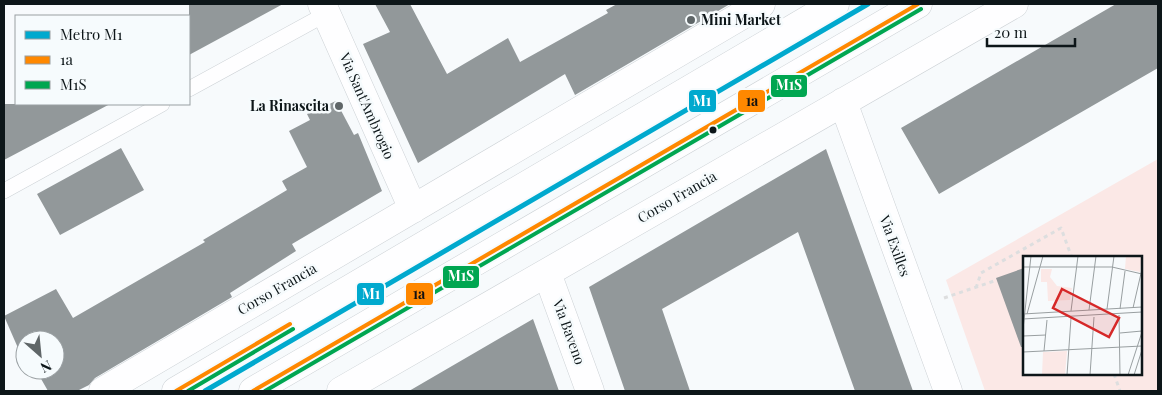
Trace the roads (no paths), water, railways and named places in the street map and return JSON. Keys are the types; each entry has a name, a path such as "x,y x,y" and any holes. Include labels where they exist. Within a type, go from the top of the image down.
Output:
{"street":[{"name":"Corso Francia","path":"103,391 760,4"},
{"path":"176,391 835,4"},
{"path":"253,391 918,4"},
{"name":"Corso Francia","path":"341,391 1014,4"},
{"name":"Via Sant'Ambrogio","path":"324,9 412,209"},
{"name":"Via Exilles","path":"843,102 948,391"},
{"name":"Via Baveno","path":"547,272 590,391"}],"lane":[{"path":"190,88 324,9"},
{"path":"4,191 160,105"}],"metro line":[{"name":"M1","path":"205,391 868,4"}],"place":[{"name":"Mini Market","path":"691,20"},
{"name":"La Rinascita","path":"339,106"}]}
